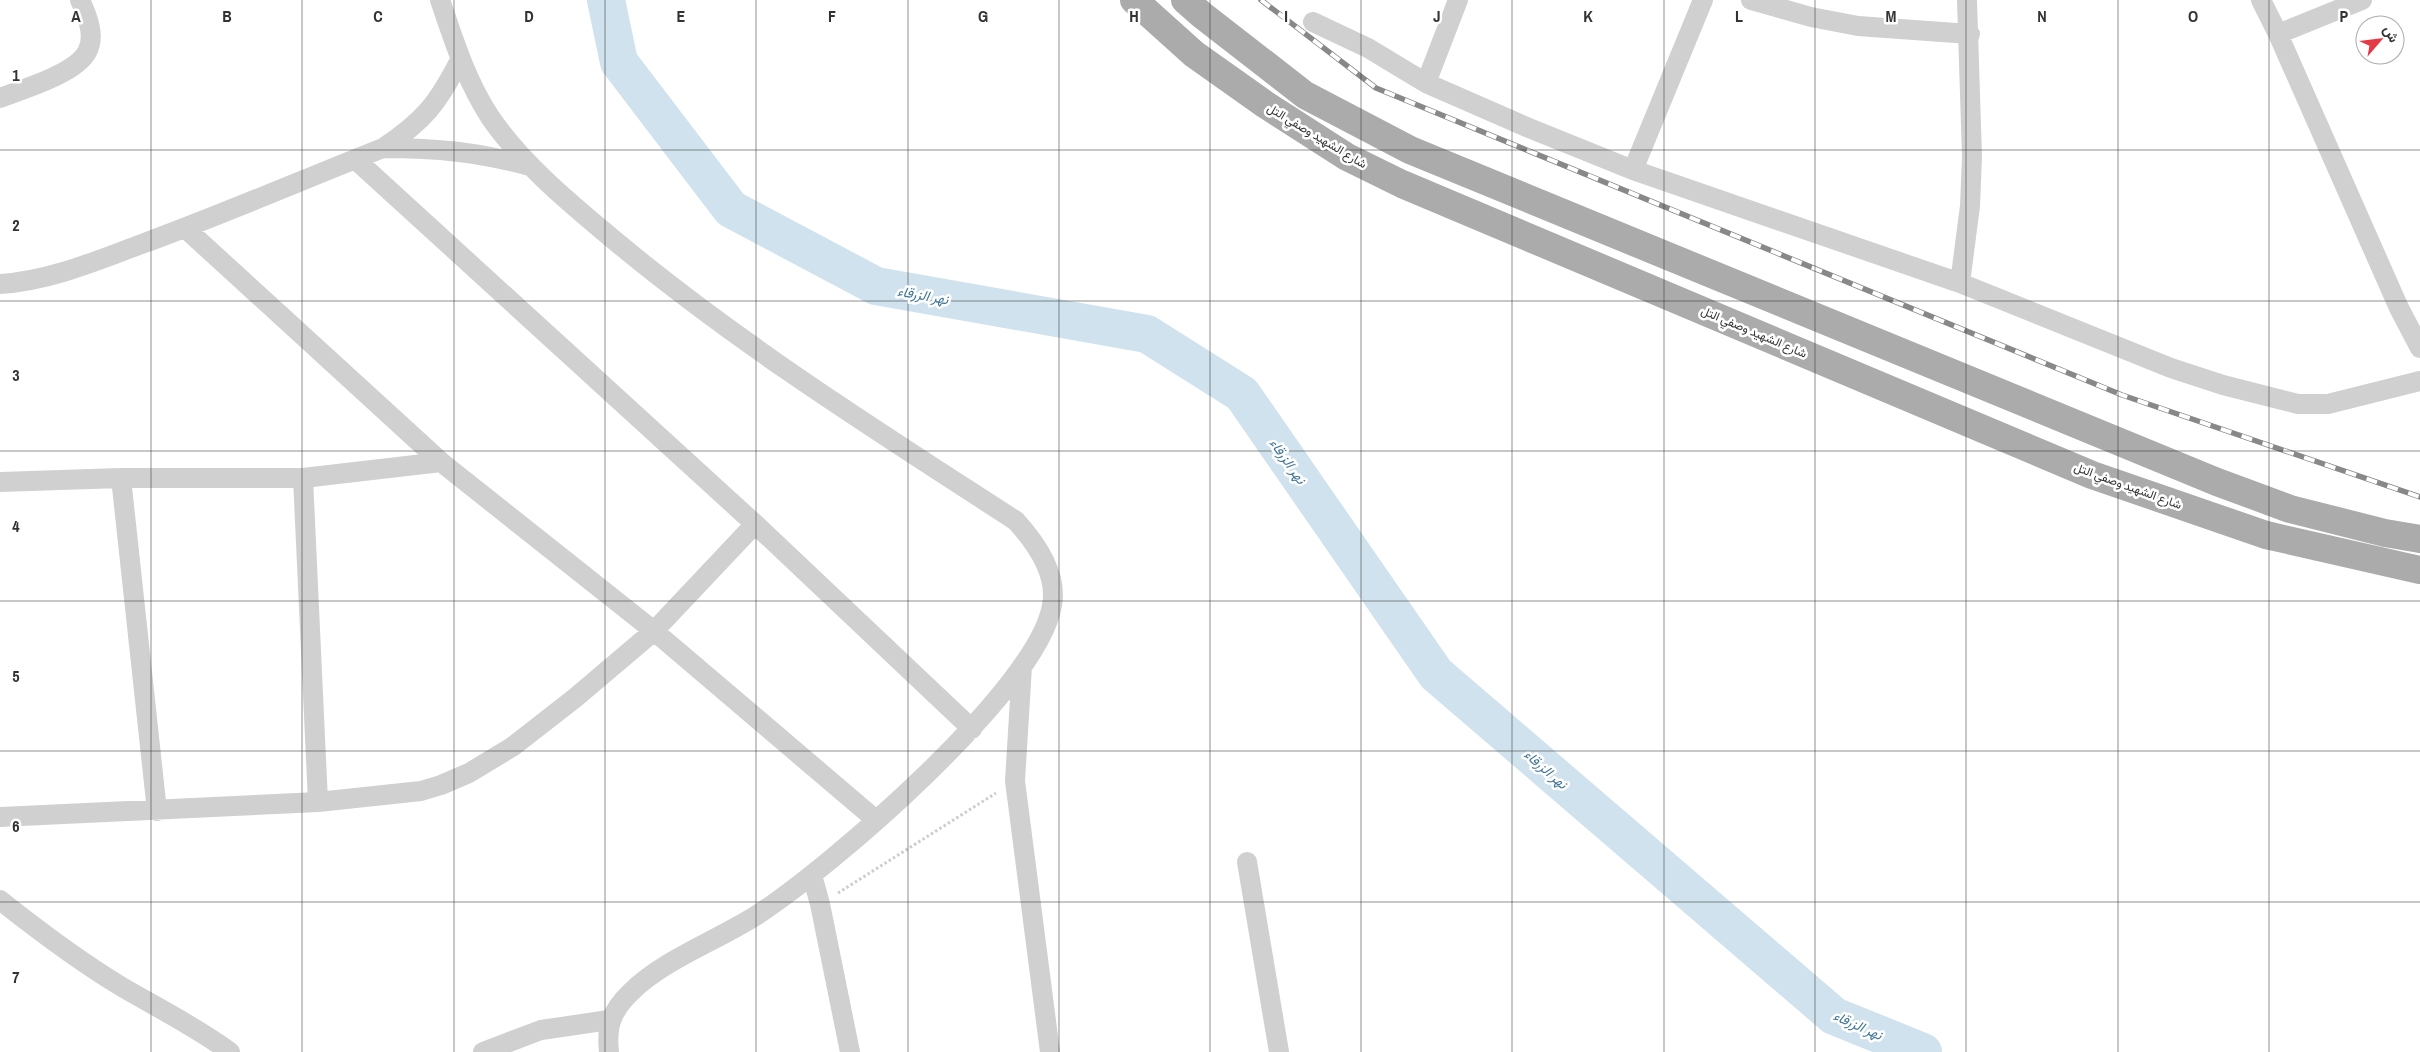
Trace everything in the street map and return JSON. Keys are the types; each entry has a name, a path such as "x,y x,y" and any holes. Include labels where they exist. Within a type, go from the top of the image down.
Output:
{"main road":[{"name":"شارع الشهيد وصفي التل","path":"1134,0 1194,54 1266,105 1347,157 1402,184 2092,475 2266,535 2420,570"},
{"path":"1185,0 1305,95 1410,150 2216,482 2290,509 2386,533 2420,539"}],"street":[{"path":"0,98 57,74 79,62 88,50 90,38 89,19 80,0"},
{"path":"440,0 460,60 474,90 491,118 530,166 631,254 722,324 842,408 1016,521 1030,537 1045,563 1051,583 1053,603 1048,622 1022,666 972,729 876,820 812,875 755,916 646,980 627,996 609,1020 609,1052"},
{"path":"1426,83 1458,0"},
{"path":"1633,170 1703,0"},
{"path":"1751,0 1811,17 1858,26 1970,34"},
{"path":"1960,283 1970,206 1972,157 1968,0"},
{"path":"2261,0 2278,34 2399,308 2420,348"},
{"path":"2278,34 2362,0"},
{"path":"1313,22 1368,48 1426,83 1529,128 1633,170 1960,283 2171,368 2268,398 2298,404 2328,404 2420,381"},
{"path":"0,284 58,274 185,228 383,148 405,134 427,115 446,87 460,60"},
{"path":"383,148 458,150 530,166"},
{"path":"355,159 755,524 972,729"},
{"path":"185,228 440,462 654,631 876,820"},
{"path":"0,482 121,478 303,478 440,462"},
{"path":"121,478 156,812"},
{"path":"303,478 318,802"},
{"path":"0,817 156,812 318,802 421,791 469,772 520,741 575,698 654,631 755,524"},
{"path":"1022,666 1015,781 1048,1052"},
{"path":"1247,862 1279,1052"},
{"path":"812,875 820,904 850,1052"},
{"path":"0,900 59,946 94,969 205,1034 230,1052"},
{"path":"483,1052 541,1030 609,1020"}],"path":[{"path":"820,904 1015,781"}],"waterway":[{"name":"نهر الزرقاء","path":"606,0 619,62 731,209 876,286 1147,334 1242,394 1436,674 1834,1016 1923,1052"}],"railway":[{"path":"1261,0 1376,88 2122,395 2420,497"}]}
